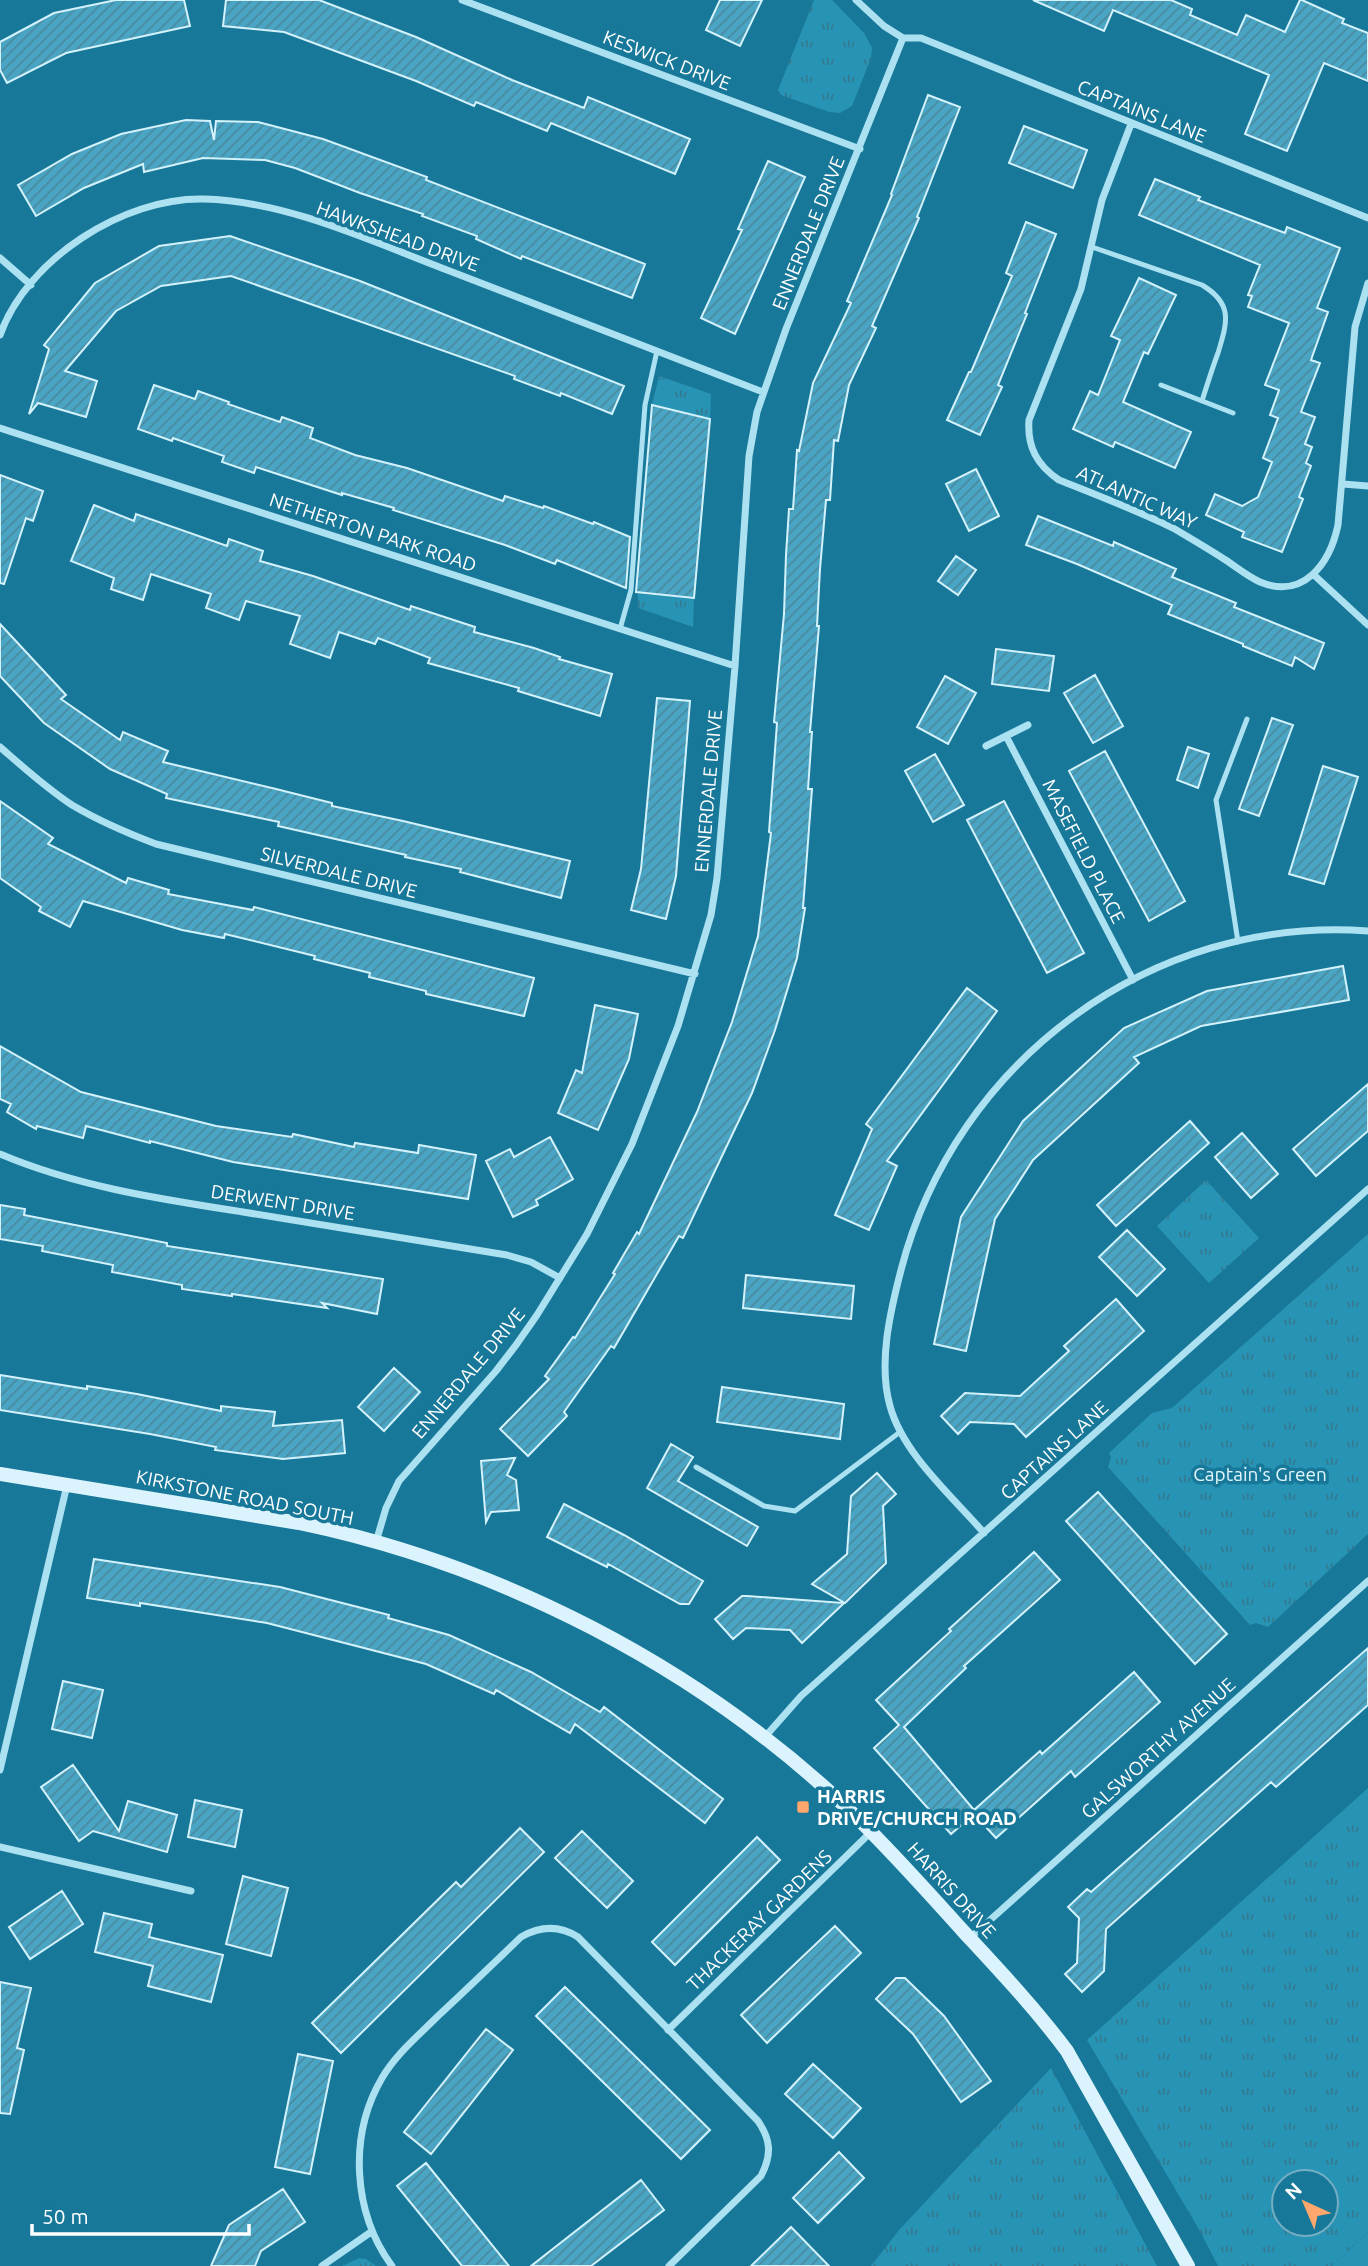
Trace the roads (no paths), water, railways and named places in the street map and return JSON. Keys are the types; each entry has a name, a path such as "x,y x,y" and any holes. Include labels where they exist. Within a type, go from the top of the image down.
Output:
{"street":[{"name":"KESWICK DRIVE","path":"462,0 860,149"},
{"path":"856,0 884,26 903,37"},
{"name":"ENNERDALE DRIVE","path":"376,1543 391,1494 399,1481 496,1371 560,1278 605,1200 632,1144 669,1052 695,974 711,915 717,878 749,456 763,392 903,37"},
{"name":"CAPTAINS LANE","path":"903,37 920,38 1368,218"},
{"name":"ATLANTIC WAY","path":"1131,124 1102,200 1093,247 1072,314 1029,420 1030,444 1040,464 1059,480 1185,535 1259,581 1282,586 1314,575"},
{"name":"HAWKSHEAD DRIVE","path":"0,335 16,303 31,285 54,259 82,238 112,219 173,202 202,199 270,208 349,233 763,392"},
{"path":"0,258 31,285"},
{"path":"1368,283 1355,327 1343,484 1335,540 1330,554 1314,575 1368,625"},
{"name":"NETHERTON PARK ROAD","path":"0,428 735,666"},
{"path":"1343,484 1368,486"},
{"path":"986,746 1028,725"},
{"name":"MASEFIELD PLACE","path":"1006,736 1133,980"},
{"name":"SILVERDALE DRIVE","path":"0,747 72,805 114,827 156,844 695,974"},
{"path":"984,1533 917,1456 900,1432 890,1405 886,1380 889,1327 895,1293 914,1227 938,1171 970,1119 1003,1079 1043,1041 1087,1007 1133,980 1190,955 1238,942 1322,930 1368,932"},
{"name":"DERWENT DRIVE","path":"0,1154 73,1180 137,1195 507,1255 531,1262 560,1278"},
{"name":"CAPTAINS LANE","path":"764,1738 801,1696 1368,1189"},
{"name":"KIRKSTONE ROAD SOUTH","path":"0,1474 299,1523 429,1559 517,1593"},
{"path":"0,1770 67,1485"},
{"name":"GALSWORTHY AVENUE","path":"970,1938 1368,1581"},
{"name":"HARRIS DRIVE","path":"517,1593 629,1648 719,1705 764,1738 845,1806 871,1832 1042,2018 1067,2051 1187,2264"},
{"name":"THACKERAY GARDENS","path":"668,2030 871,1832"},
{"path":"0,1847 191,1891"},
{"path":"392,2266 371,2232 359,2164 367,2113 382,2079 403,2050 521,1937 543,1928 568,1931 578,1937 758,2121 767,2134 770,2148 767,2165 761,2176 669,2266"},
{"path":"322,2266 371,2232"}],"lane":[{"path":"1093,247 1202,285 1223,304 1227,321 1202,401"},
{"path":"620,629 631,590 645,405 657,351"},
{"path":"1161,385 1233,413"},
{"path":"1238,942 1216,800 1247,719"},
{"path":"696,1467 764,1506 795,1511 900,1432"}],"place":[{"name":"HARRIS DRIVE/CHURCH ROAD","path":"803,1807"}],"park label":[{"name":"Captain's Green","path":"1260,1474"}]}
